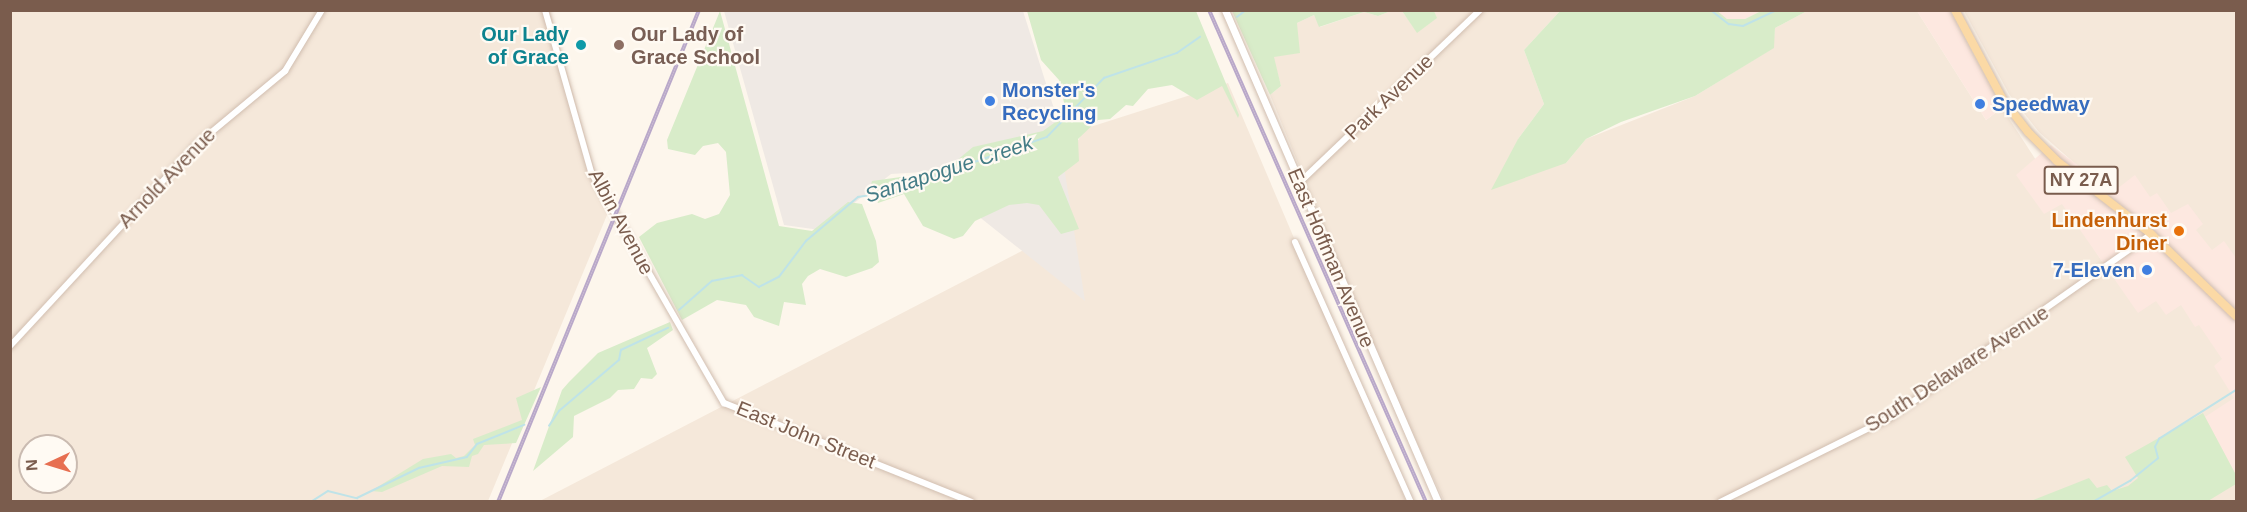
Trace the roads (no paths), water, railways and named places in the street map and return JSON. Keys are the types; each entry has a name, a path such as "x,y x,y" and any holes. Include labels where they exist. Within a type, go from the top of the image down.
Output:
{"main road":[{"name":"NY 27A","path":"1955,10 2003,100 2028,132 2056,161 2151,234 2236,316"},
{"name":"East Hoffman Avenue","path":"1226,12 1438,501"}],"street":[{"name":"Arnold Avenue","path":"10,346 196,145 285,71 322,10"},
{"name":"Albin Avenue","path":"545,10 591,172 677,326"},
{"name":"Park Avenue","path":"1299,183 1480,10"},
{"name":"South Delaware Avenue","path":"1720,501 1890,417 2151,234"},
{"name":"East Hoffman Avenue","path":"1295,242 1411,501"},
{"name":"East John Street","path":"677,326 724,402 971,501"}],"waterway":[{"name":"Santapogue Creek","path":"1237,17 1246,10"},
{"name":"Santapogue Creek","path":"1711,10 1729,24 1743,26 1777,10"},
{"name":"Santapogue Creek","path":"679,310 712,281 742,275 759,287 779,277 806,241 858,197 888,192 1047,137 1104,78 1177,53 1200,37"},
{"name":"Santapogue Creek","path":"549,426 559,411 619,360 621,350 668,328"},
{"path":"2093,502 2130,481 2158,458 2155,447 2159,439 2236,390"},
{"name":"Santapogue Creek","path":"311,502 328,491 357,498 419,468 467,457 477,444 524,425"}],"railway":[{"path":"498,502 699,10"},
{"path":"1209,10 1426,502"}],"place":[{"name":"Our Lady of Grace","path":"581,45"},
{"name":"Our Lady of Grace School","path":"619,45"},
{"name":"Monster's Recycling","path":"990,101"},
{"name":"Speedway","path":"1980,104"},
{"name":"Lindenhurst Diner","path":"2179,231"},
{"name":"7-Eleven","path":"2147,270"}]}
